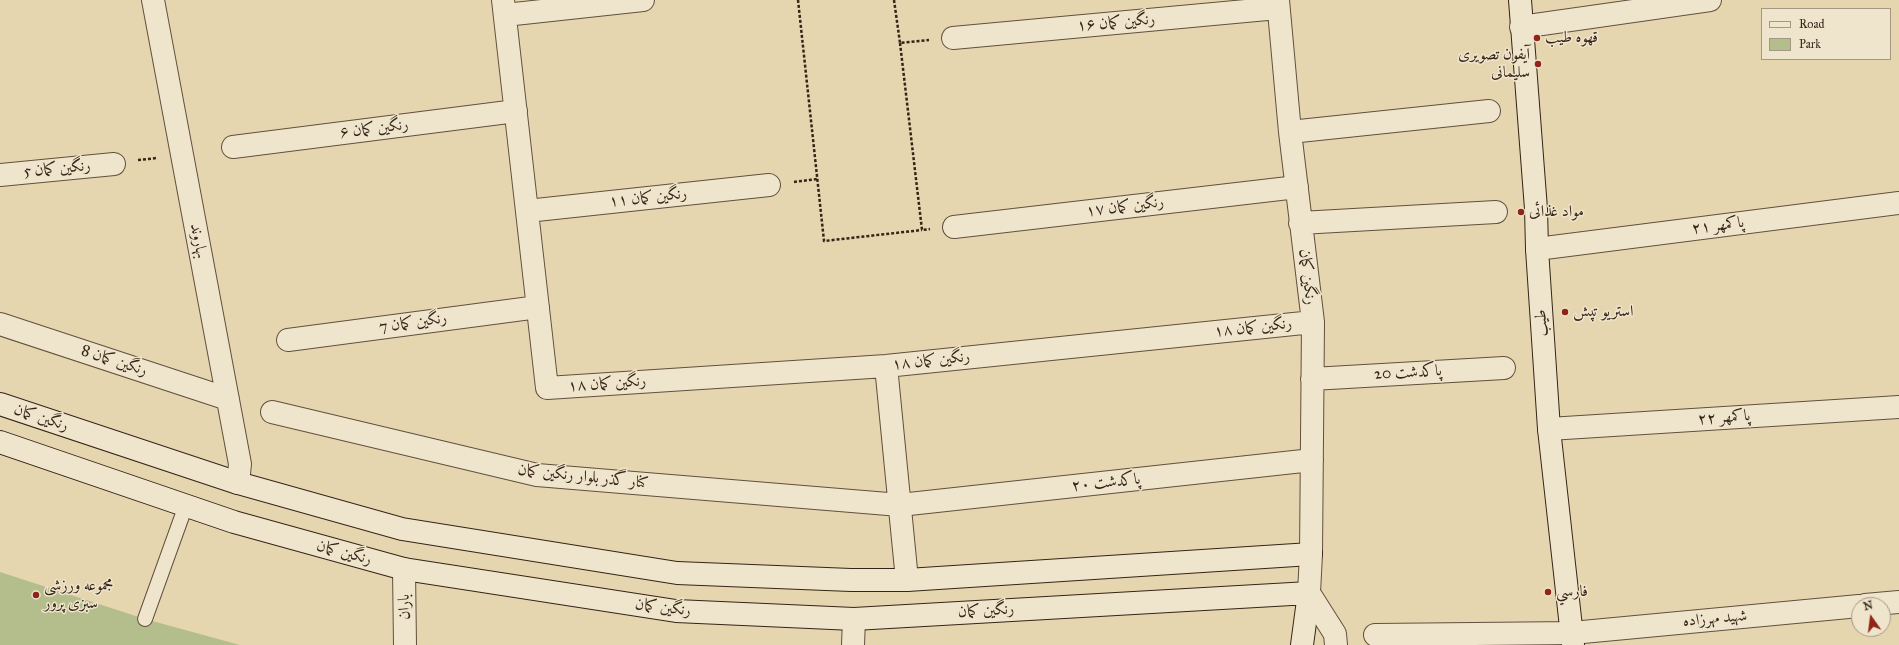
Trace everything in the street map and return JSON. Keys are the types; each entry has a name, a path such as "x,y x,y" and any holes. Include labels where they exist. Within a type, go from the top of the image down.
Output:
{"street":[{"name":"بهاروند","path":"153,0 240,464 238,483"},
{"path":"538,307 504,8 643,0"},
{"name":"طیب","path":"1520,0 1536,209 1537,249 1549,429 1573,639"},
{"path":"1522,27 1710,0"},
{"name":"رنگین کمان ۱۶","path":"953,38 1278,4"},
{"name":"رنگین کمان","path":"0,442 234,522 404,569 676,611 854,619 1309,592 1311,554 1313,322 1300,223 1278,4"},
{"name":"رنگین کمان ۶","path":"233,147 516,111"},
{"path":"1290,132 1489,111"},
{"name":"رنگین کمان 5","path":"0,175 114,164"},
{"name":"رنگین کمان ۱۱","path":"527,211 769,185"},
{"name":"رنگین کمان ۱۷","path":"954,227 1297,187"},
{"name":"پاکمهر ۲۱","path":"1537,249 1899,204"},
{"path":"1300,223 1496,212"},
{"name":"رنگین کمان 7","path":"288,340 538,307"},
{"name":"رنگین کمان ۱۸","path":"538,307 547,388 886,366 1313,322"},
{"name":"رنگین کمان 8","path":"0,324 228,399"},
{"path":"886,366 907,580"},
{"name":"پاکدشت 20","path":"1312,379 1504,368"},
{"name":"رنگین کمان","path":"0,404 238,483 402,529 677,573 851,580 907,580 1311,554"},
{"name":"پاکمهر ۲۲","path":"1549,429 1899,407"},
{"name":"کنار گذر بلوار رنگین کمان","path":"272,412 537,476 900,505"},
{"name":"پاکدشت ۲۰","path":"900,505 1312,460"},
{"name":"باران","path":"404,569 405,645"},
{"path":"1302,645 1309,592"},
{"path":"1309,592 1335,634 1336,645"},
{"name":"شهید مهرزاده","path":"1375,635 1573,639 1851,607"},
{"path":"853,645 854,619"}],"lane":[{"path":"145,619 186,505"}],"path":[{"path":"798,0 824,241 954,227"},
{"path":"894,0 922,230"},
{"path":"900,43 953,38"},
{"path":"114,164 182,154"}],"green space":[{"name":"مجموعه ورزشی سبزی پرور","path":"0,572 145,619 240,645 0,645"}],"place":[{"name":"قهوه طیب","path":"1537,38"},
{"name":"آیفون تصویری سلیمانی","path":"1538,64"},
{"name":"مواد غذائی","path":"1521,212"},
{"name":"استریو تپش","path":"1565,312"},
{"name":"فارسي","path":"1548,592"},
{"name":"مجموعه ورزشی سبزی پرور","path":"36,595"}]}
